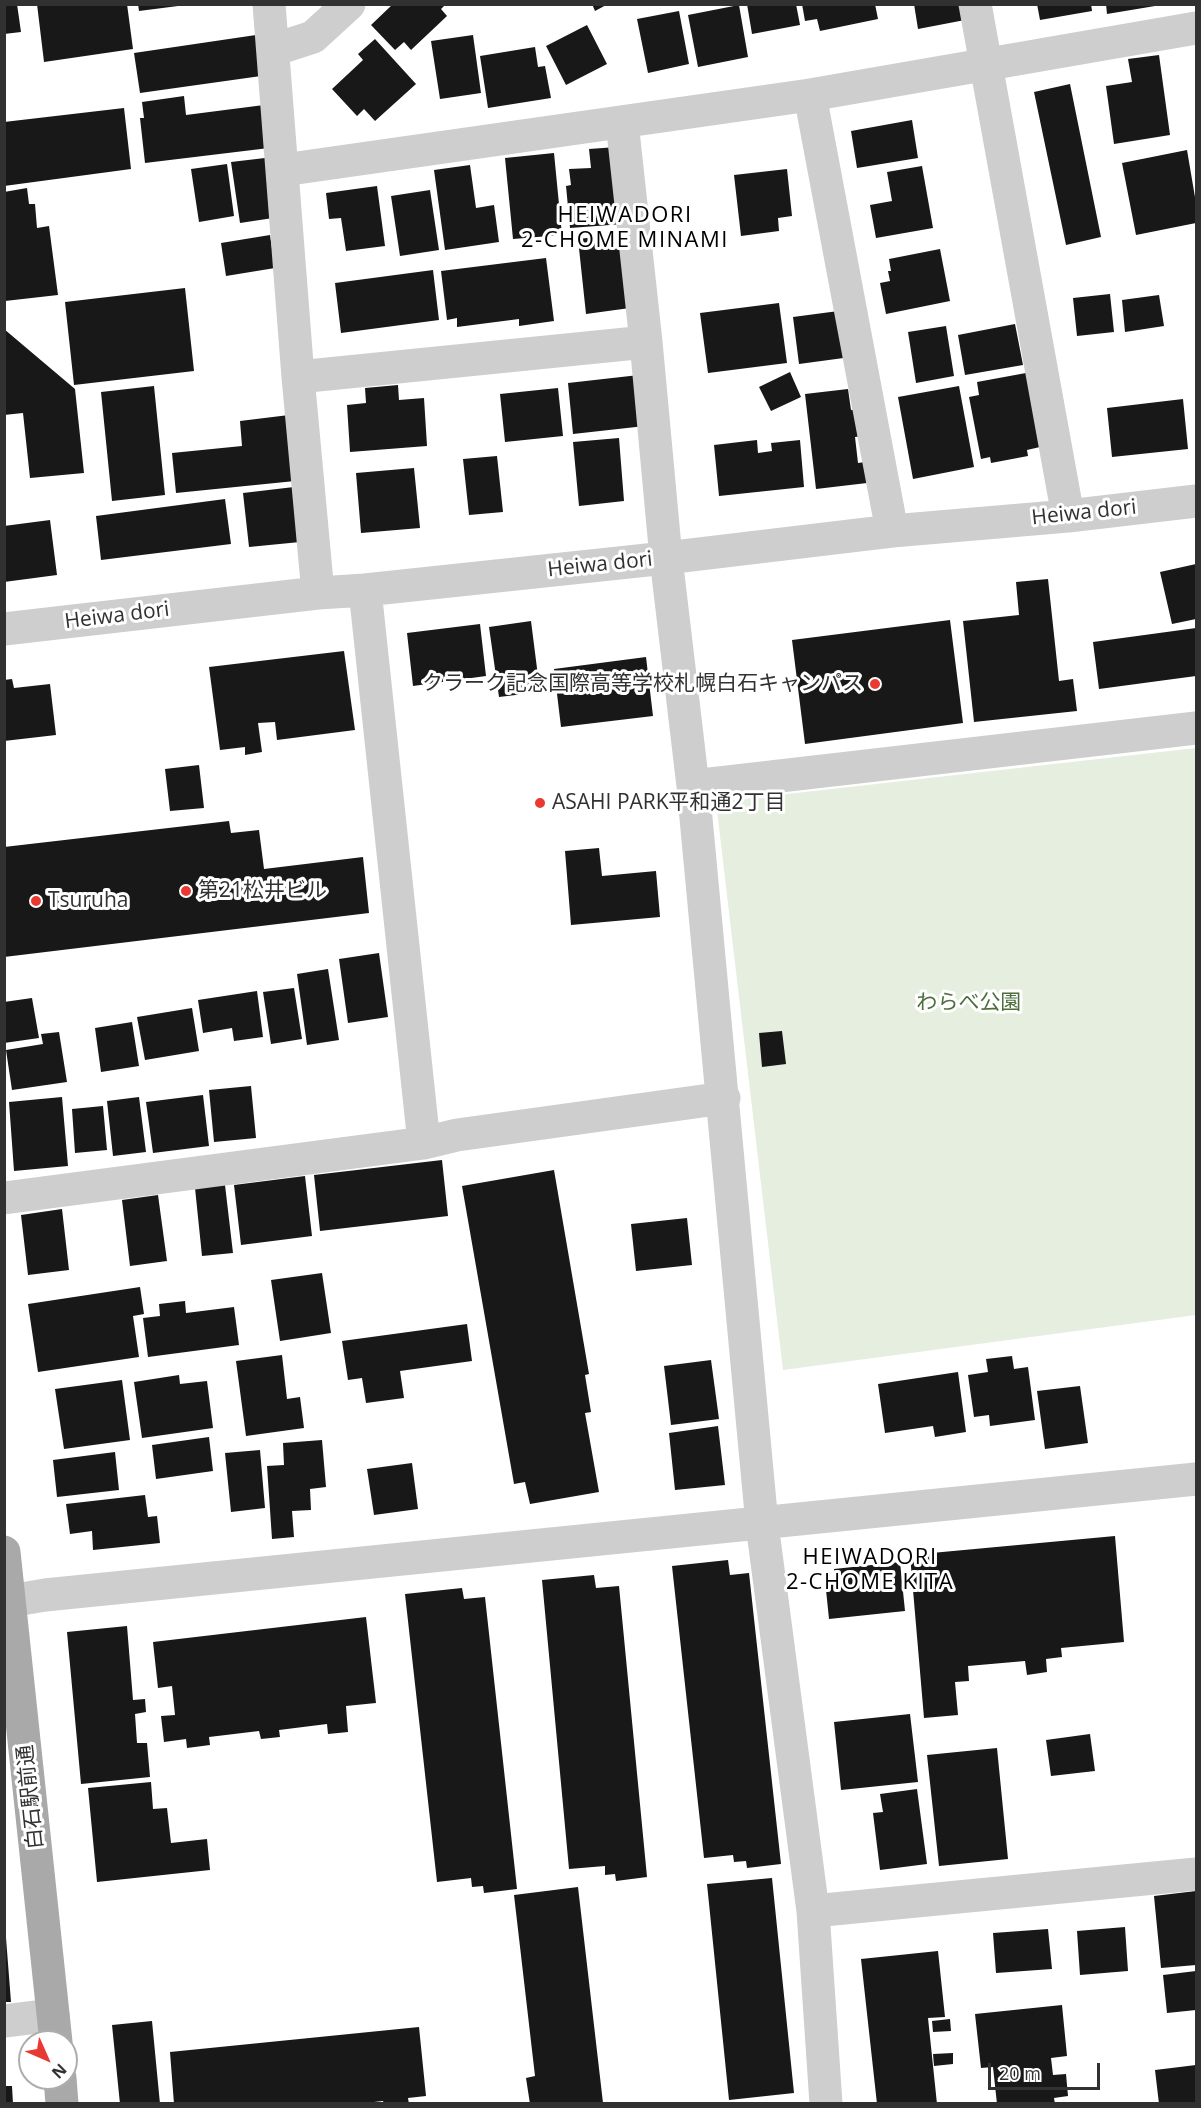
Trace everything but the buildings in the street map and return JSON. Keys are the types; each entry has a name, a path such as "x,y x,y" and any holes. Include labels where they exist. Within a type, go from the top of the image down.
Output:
{"main road":[{"name":"白石駅前通","path":"4,1552 7,1602 55,2029"}],"street":[{"path":"269,4 298,377 318,593"},
{"path":"273,50 313,37 349,4"},
{"path":"975,4 1068,516"},
{"path":"283,170 810,95 1197,28"},
{"path":"810,95 892,531"},
{"path":"622,122 666,558 693,786 762,1524 813,1911 826,2103"},
{"path":"298,377 646,342"},
{"name":"Heiwa dori","path":"4,629 318,593 666,558 892,531 1068,516 1197,501"},
{"path":"365,590 424,1143"},
{"path":"693,786 1197,728"},
{"path":"4,1198 424,1143 457,1135 723,1098"},
{"path":"7,1602 45,1595 1197,1479"},
{"path":"813,1911 1197,1874"},
{"path":"4,2021 55,2029"}],"green space":[{"name":"わらべ公園","path":"1196,748 1196,1315 783,1370 716,802"}],"place":[{"name":"クラーク記念国際高等学校札幌白石キャンパス","path":"875,684"},
{"name":"ASAHI PARK平和通2丁目","path":"540,803"},
{"name":"第21松井ビル","path":"186,891"},
{"name":"Tsuruha","path":"36,901"}],"district":[{"name":"HEIWADORI 2-CHOME MINAMI","path":"625,228"},
{"name":"HEIWADORI 2-CHOME KITA","path":"870,1571"}]}
